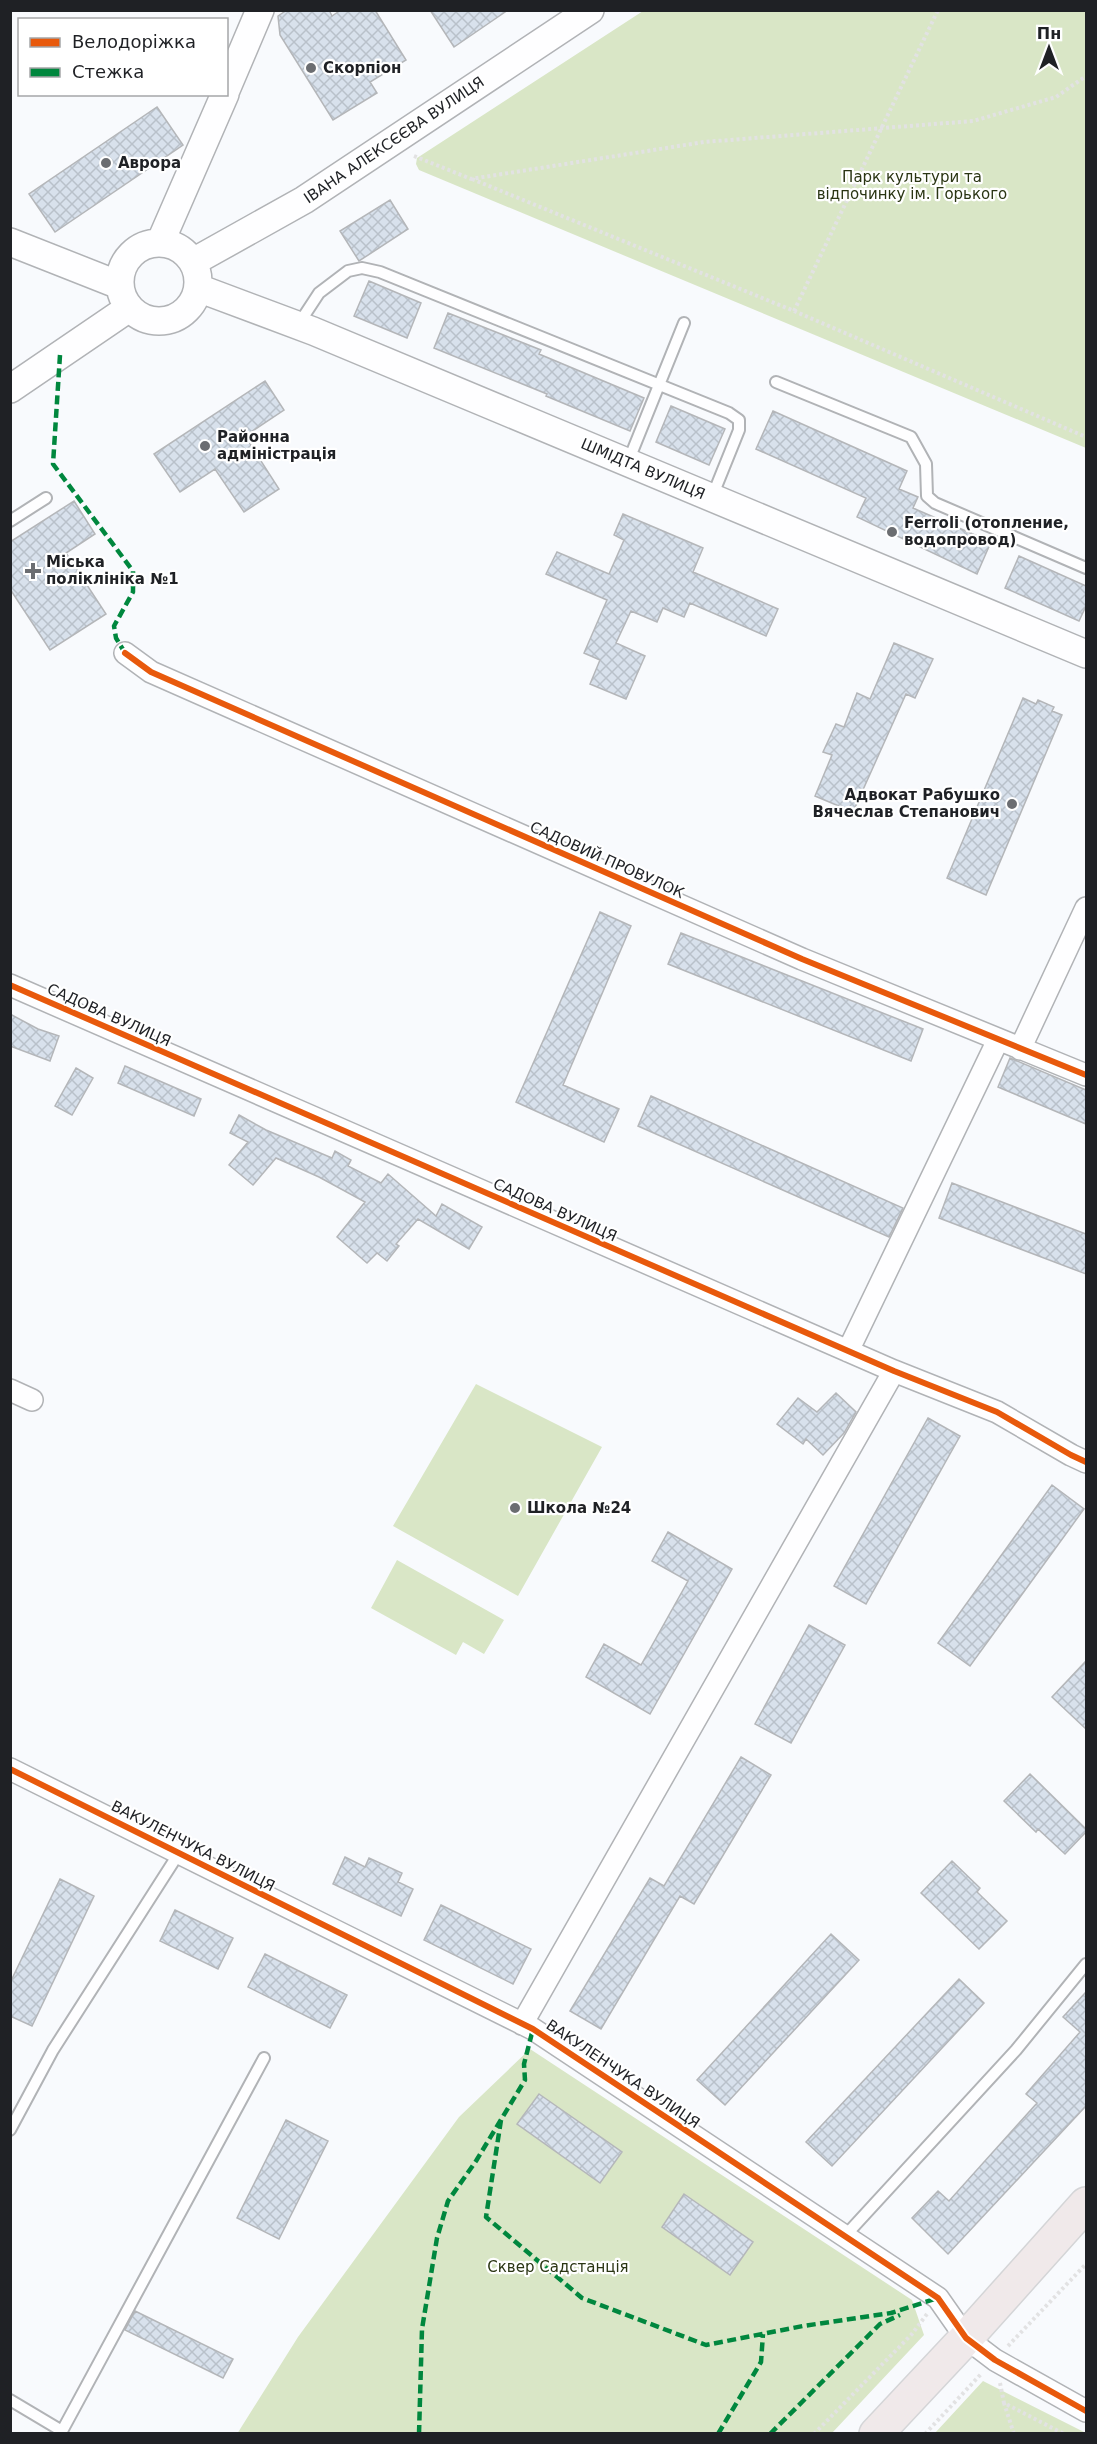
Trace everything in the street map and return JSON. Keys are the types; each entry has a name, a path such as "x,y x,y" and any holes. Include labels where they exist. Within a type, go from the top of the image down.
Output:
{"highway":[{"path":"876,2433 966,2338 1086,2204"}],"street":[{"path":"228,87 260,10"},
{"name":"ІВАНА АЛЕКСЄЄВА ВУЛИЦЯ","path":"196,275 304,200 590,10"},
{"path":"160,243 224,96"},
{"path":"10,242 124,297 139,316 151,321 170,320 186,311 194,301 196,275 185,252 160,243 147,244 135,250 123,266 124,297"},
{"name":"ШМІДТА ВУЛИЦЯ","path":"196,275 298,325 1086,654"},
{"path":"10,389 124,297"},
{"name":"САДОВИЙ ПРОВУЛОК","path":"126,652 151,672 802,959 1086,1075"},
{"path":"1020,1049 1086,908"},
{"name":"САДОВА ВУЛИЦЯ","path":"10,985 894,1371 997,1412 1086,1462"},
{"path":"848,1351 998,1040"},
{"path":"522,2024 894,1371"},
{"path":"10,1390 32,1400"},
{"name":"ВАКУЛЕНЧУКА ВУЛИЦЯ","path":"10,1768 534,2029 938,2298 966,2338 995,2360 1086,2411"}],"lane":[{"path":"298,325 319,293 348,271 362,268 380,272 729,413 739,420 739,430 712,497"},
{"path":"628,462 684,323"},
{"path":"776,382 911,437 926,464 927,496 935,503 1086,568"},
{"path":"10,521 46,498"},
{"path":"10,2130 53,2050 179,1853"},
{"path":"845,2236 1016,2050 1086,1964"},
{"path":"10,2400 62,2431 264,2058"}],"path":[{"path":"794,311 938,10"},
{"path":"471,178 704,142 973,121 1056,97 1086,76"},
{"path":"414,156 794,311 1086,437"},
{"path":"814,2433 912,2334 938,2298"},
{"path":"1014,2433 1004,2403 1064,2433"}],"green space":[{"name":"Парк культури та відпочинку ім. Горького","path":"643,11 1086,11 1086,448 419,170 416,164 417,158"},
{"path":"476,1384 602,1447 518,1596 393,1526"},
{"path":"397,1560 504,1620 484,1654 463,1642 456,1655 371,1608"},
{"name":"Сквер Садстанція","path":"530,2049 912,2300 924,2335 832,2433 237,2434 298,2337 459,2117"},
{"path":"983,2381 1086,2433 935,2433"}],"building":[{"path":"287,10 329,10 332,16 341,10 375,10 406,60 370,82 377,93 333,120 280,35 278,16"},
{"path":"430,10 508,10 454,47"},
{"path":"157,107 183,145 55,232 29,194"},
{"path":"390,200 408,229 359,261 340,231"},
{"path":"369,281 421,303 407,338 354,316"},
{"path":"448,313 541,350 539,354 644,398 630,431 434,348"},
{"name":"Районна адміністрація","path":"265,381 284,410 245,436 279,489 244,512 215,469 180,492 154,454"},
{"path":"671,406 725,429 709,465 656,442"},
{"path":"773,411 907,471 899,489 918,497 913,508 991,542 977,574 857,517 866,498 756,449"},
{"name":"Міська поліклініка №1","path":"74,501 95,534 66,553 106,614 50,650 10,589 10,542"},
{"path":"623,514 703,548 693,572 778,609 766,636 690,603 684,617 663,608 657,622 631,611 616,643 645,656 626,699 590,684 600,660 584,653 607,600 546,574 557,552 609,574 624,540 614,535"},
{"path":"1019,556 1086,586 1086,606 1079,621 1005,588"},
{"path":"894,643 933,659 915,698 906,694 853,812 815,796 832,755 823,752 836,724 844,727 857,693 870,699"},
{"path":"1023,698 1036,704 1038,700 1054,707 1052,711 1062,715 986,895 947,878"},
{"path":"600,912 631,926 563,1085 619,1109 604,1142 516,1102"},
{"path":"681,933 923,1029 911,1061 668,964"},
{"path":"10,1014 38,1029 59,1036 50,1061 10,1046"},
{"path":"1010,1058 1086,1090 1086,1124 998,1087"},
{"path":"125,1066 201,1099 194,1116 118,1083"},
{"path":"76,1068 93,1078 72,1115 55,1106"},
{"path":"651,1096 903,1208 889,1237 638,1126"},
{"path":"239,1115 266,1130 332,1158 335,1151 351,1160 348,1166 381,1183 388,1174 436,1216 442,1204 482,1227 469,1249 418,1219 396,1244 399,1246 387,1261 377,1253 367,1263 337,1237 365,1202 319,1177 276,1158 253,1185 229,1165 248,1142 230,1133"},
{"path":"952,1183 1086,1234 1086,1274 939,1218"},
{"path":"836,1393 856,1412 844,1433 823,1455 806,1439 803,1444 777,1424 798,1398 817,1412"},
{"path":"928,1418 960,1436 866,1604 834,1586"},
{"path":"1052,1485 1084,1509 970,1666 938,1643"},
{"path":"668,1532 732,1569 650,1714 586,1677 604,1644 641,1665 688,1581 652,1561"},
{"path":"809,1625 845,1645 791,1743 755,1724"},
{"path":"1086,1661 1086,1729 1052,1697"},
{"path":"741,1757 771,1775 694,1904 680,1896 601,2029 570,2011 650,1878 664,1886"},
{"path":"1030,1774 1086,1829 1086,1832 1065,1854 1038,1829 1036,1832 1004,1801"},
{"path":"345,1857 365,1867 369,1858 402,1873 398,1882 413,1889 401,1916 333,1884"},
{"path":"952,1861 980,1888 977,1892 1007,1921 979,1949 921,1893"},
{"path":"60,1879 94,1896 32,2026 10,2016 10,1983"},
{"path":"441,1905 531,1949 513,1984 424,1940"},
{"path":"175,1910 233,1938 218,1969 160,1941"},
{"path":"831,1934 859,1960 725,2105 697,2080"},
{"path":"265,1954 347,1995 330,2028 248,1987"},
{"path":"959,1979 984,2003 832,2166 806,2142"},
{"path":"1086,1992 1086,2106 948,2254 912,2218 938,2191 949,2201 1037,2103 1026,2094 1080,2032 1063,2017"},
{"path":"539,2094 622,2152 600,2183 517,2124"},
{"path":"286,2120 328,2141 279,2239 237,2218"},
{"path":"684,2194 753,2242 730,2275 662,2227"},
{"path":"135,2311 233,2359 223,2378 125,2330"}],"marked path":[{"path":"60,355 53,464 133,571 133,592 114,626 116,638 125,653"},
{"path":"419,2434 422,2329 437,2238 448,2201 476,2161 525,2080 524,2064 533,2029"},
{"path":"501,2120 486,2217 582,2298 706,2345 803,2326 891,2313 938,2298"},
{"path":"770,2434 880,2324 900,2315"},
{"path":"718,2434 761,2362 763,2334"}],"cycle path":[{"path":"125,653 151,672 802,959 1086,1075"},
{"path":"10,985 894,1371 997,1412 1086,1462"},
{"path":"10,1769 533,2029 938,2298 966,2338 995,2360 1086,2411"}],"place":[{"name":"Скорпіон","path":"311,68"},
{"name":"Аврора","path":"106,163"},
{"name":"Районна адміністрація","path":"205,446"},
{"name":"Ferroli (отопление, водопровод)","path":"892,532"},
{"name":"Міська поліклініка №1","path":"33,571"},
{"name":"Адвокат Рабушко Вячеслав Степанович","path":"1012,804"},
{"name":"Школа №24","path":"515,1508"}]}
